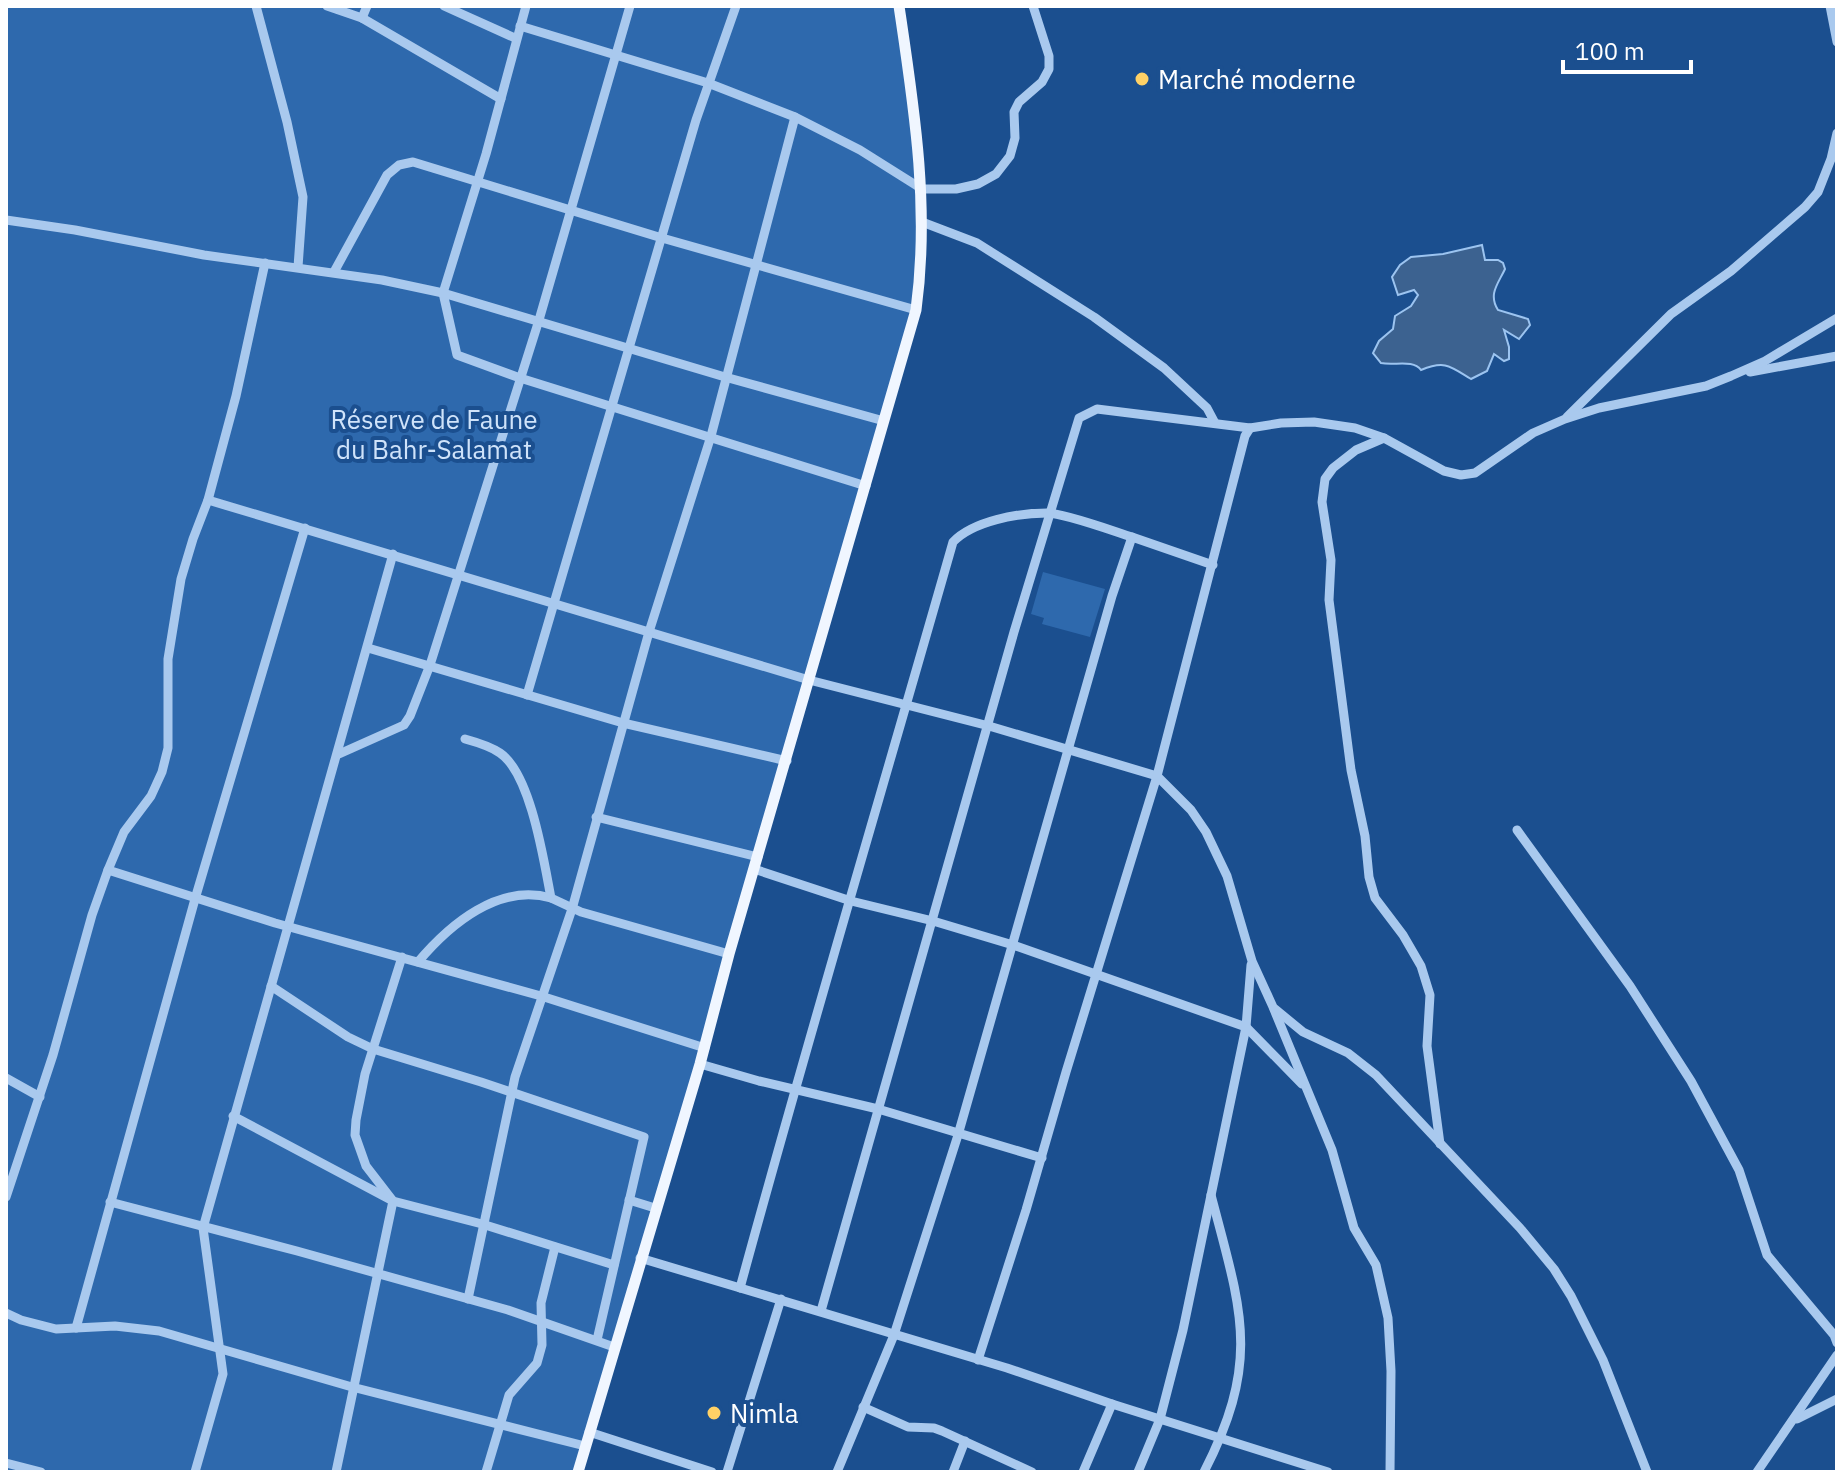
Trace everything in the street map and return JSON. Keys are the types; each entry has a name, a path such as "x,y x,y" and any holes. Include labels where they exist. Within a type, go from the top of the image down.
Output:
{"main road":[{"path":"578,1472 705,1048 729,954 916,310 921,264 922,189 914,103 899,6"}],"street":[{"path":"256,6 303,197 298,267"},
{"path":"327,6 362,18 501,99"},
{"path":"362,18 367,6"},
{"path":"444,6 515,38"},
{"path":"526,6 443,293 457,355 520,378 866,486"},
{"path":"339,754 404,725 430,665 539,320 630,6"},
{"path":"527,695 708,83 736,6"},
{"path":"520,26 708,83 830,134 922,189 956,189 978,184 996,174 1010,156 1015,138 1014,112 1026,94 1042,82 1049,69 1049,56 1033,6"},
{"path":"1830,6 1837,42"},
{"path":"468,1299 511,1093 572,909 649,632 711,436 795,117"},
{"path":"1565,419 1671,314 1731,271 1805,207 1818,192 1837,133"},
{"path":"334,272 387,175 399,165 413,162 569,211 916,310"},
{"path":"7,219 204,255 334,272 443,293 884,421"},
{"path":"922,222 977,243 1094,317 1164,368 1207,408 1215,423"},
{"path":"6,1197 40,1097 92,915 108,870 124,832 151,796 162,772 168,748 168,659 181,579 208,500 236,396 265,263"},
{"path":"821,1311 1049,512 1079,418 1097,409 1250,428 1314,422 1355,428 1384,438 1444,471 1461,475 1487,467 1533,433 1565,419 1599,408 1706,386 1731,376 1765,361 1837,318"},
{"path":"1731,376 1837,356"},
{"path":"978,1360 1157,776 1245,436 1250,428"},
{"path":"1384,438 1356,450 1333,468 1325,479 1322,502 1331,560 1329,600 1351,770 1365,836 1369,877 1375,898 1403,935 1421,966 1430,995 1427,1046 1440,1144"},
{"path":"208,500 809,680 989,726 1157,776 1191,810 1206,832 1227,876 1252,961 1332,1150 1349,1216 1372,1256 1383,1294 1391,1371 1390,1472"},
{"path":"740,1288 794,1089 953,542 962,532 986,522 1049,512 1213,565"},
{"path":"76,1328 195,899 305,528"},
{"path":"837,1472 894,1335 958,1135 1132,537"},
{"path":"195,1472 223,1374 203,1228 393,554"},
{"path":"368,648 623,723 787,761"},
{"path":"465,739 501,753 511,764 524,789 538,831 551,898"},
{"path":"596,817 756,863 851,901 1013,945 1246,1027 1306,1088"},
{"path":"1517,830 1630,986 1691,1081 1739,1170 1767,1255 1834,1335 1837,1343"},
{"path":"108,870 195,899 541,996 705,1048"},
{"path":"418,962 447,931 491,904 517,894 534,893 572,909 729,954"},
{"path":"393,1201 366,1166 355,1135 365,1074 402,957"},
{"path":"1138,1472 1160,1419 1183,1330 1246,1027 1252,961"},
{"path":"271,986 348,1037 373,1049 644,1137 597,1340"},
{"path":"1273,1007 1303,1032 1362,1063 1520,1228 1562,1283 1603,1360 1647,1472"},
{"path":"700,1064 878,1109 1042,1158"},
{"path":"6,1078 40,1097"},
{"path":"233,1116 393,1201 482,1224 614,1265"},
{"path":"1204,1472 1221,1439 1240,1376 1242,1326 1236,1289 1210,1191"},
{"path":"629,1200 655,1208"},
{"path":"336,1472 393,1201"},
{"path":"110,1202 541,1320 614,1347"},
{"path":"486,1472 511,1391 537,1363 542,1345 541,1303 555,1247"},
{"path":"640,1258 821,1311 1328,1472"},
{"path":"727,1472 781,1299"},
{"path":"6,1313 43,1327 133,1327 220,1347 352,1387 585,1446"},
{"path":"1757,1472 1837,1355"},
{"path":"1793,1421 1837,1399"},
{"path":"1083,1472 1112,1404"},
{"path":"863,1407 908,1427 934,1428 1032,1472"},
{"path":"589,1432 712,1472"},
{"path":"953,1472 965,1441"},
{"path":"1283,1472 1289,1460"},
{"path":"6,1463 41,1472"}],"green space":[{"name":"Réserve de Faune du Bahr-Salamat","path":"6,6 900,6 914,103 920,278 578,1472 6,1472"},
{"path":"1043,572 1105,589 1090,637 1042,624 1044,618 1031,614"}],"shaded area":[{"path":"1482,245 1485,260 1498,260 1505,269 1494,294 1498,310 1528,319 1530,325 1519,339 1504,330 1509,359 1504,361 1494,354 1487,371 1471,379 1442,365 1421,370 1408,364 1381,363 1373,353 1379,341 1393,329 1395,316 1411,306 1418,295 1414,290 1398,295 1392,277 1400,265 1411,257"}],"place":[{"name":"Marché moderne","path":"1142,79"},
{"name":"Nimla","path":"714,1413"}]}
